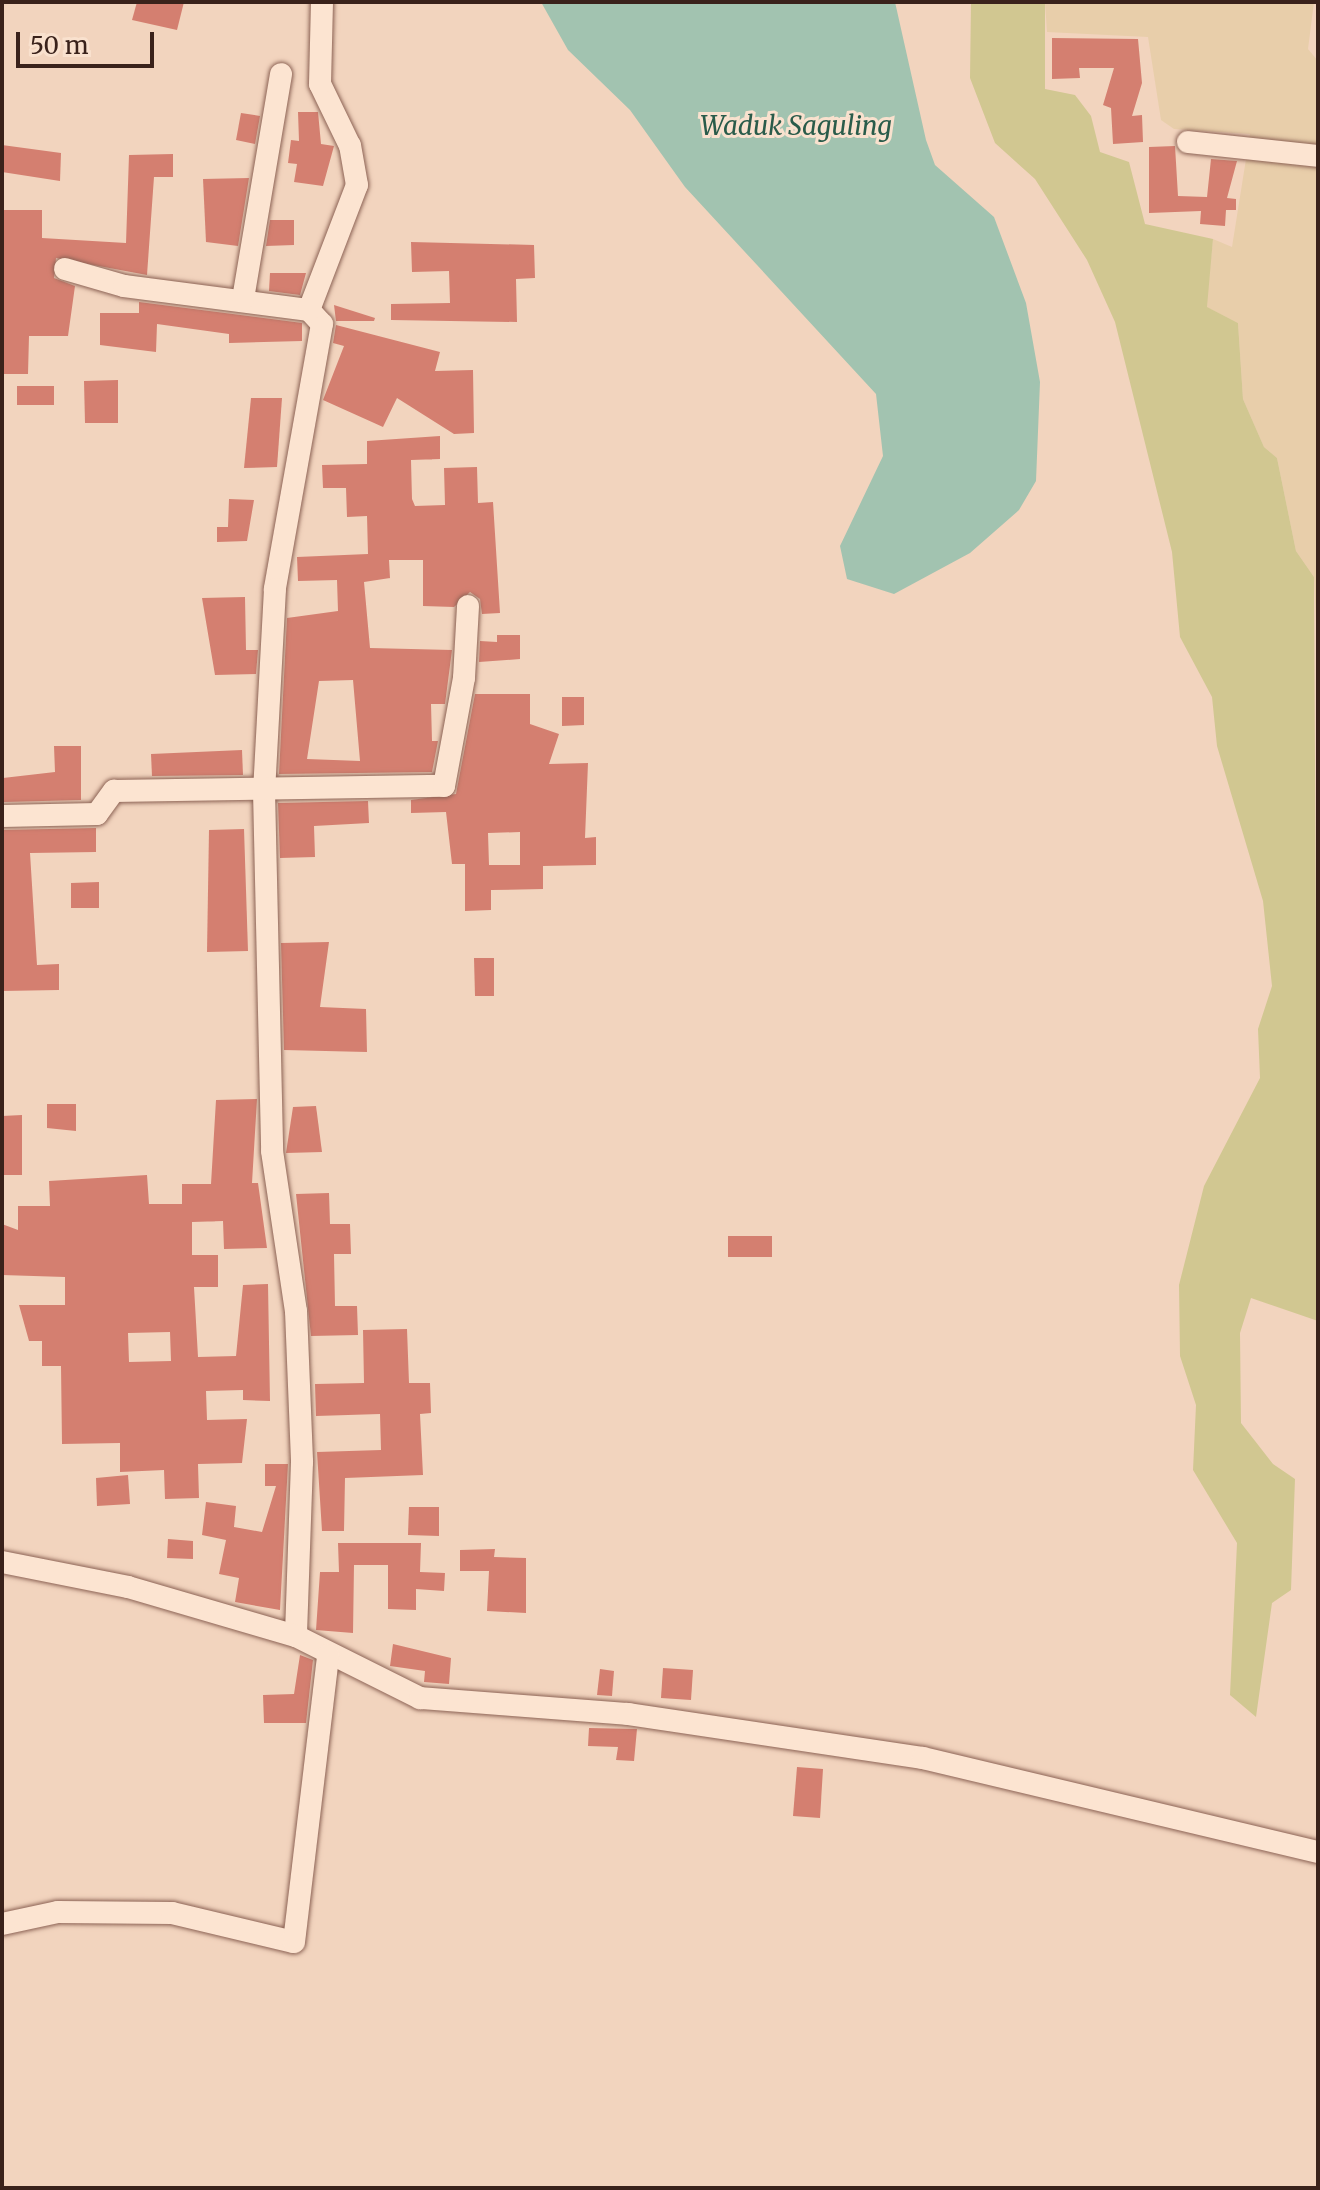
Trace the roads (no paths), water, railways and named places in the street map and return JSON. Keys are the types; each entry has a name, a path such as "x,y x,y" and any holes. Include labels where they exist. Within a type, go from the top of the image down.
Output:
{"street":[{"path":"309,310 357,185 350,146 320,84 322,2"},
{"path":"243,299 281,74"},
{"path":"1188,142 1318,156"},
{"path":"65,269 113,284 309,310 322,327 278,565 264,791 272,1151 296,1311 302,1462 296,1636"},
{"path":"2,816 97,814 114,791 264,791 446,785 468,606"},
{"path":"2,1562 128,1587 296,1636 328,1655 420,1698 658,1717 923,1758 1318,1852"},
{"path":"2,1924 58,1912 172,1913 294,1942 328,1655"}],"water":[{"name":"Waduk Saguling","path":"541,2 895,2 926,140 935,165 994,217 1026,303 1040,382 1036,481 1019,510 970,553 894,594 847,579 840,546 883,456 876,394 685,187 630,110 568,50"}]}
